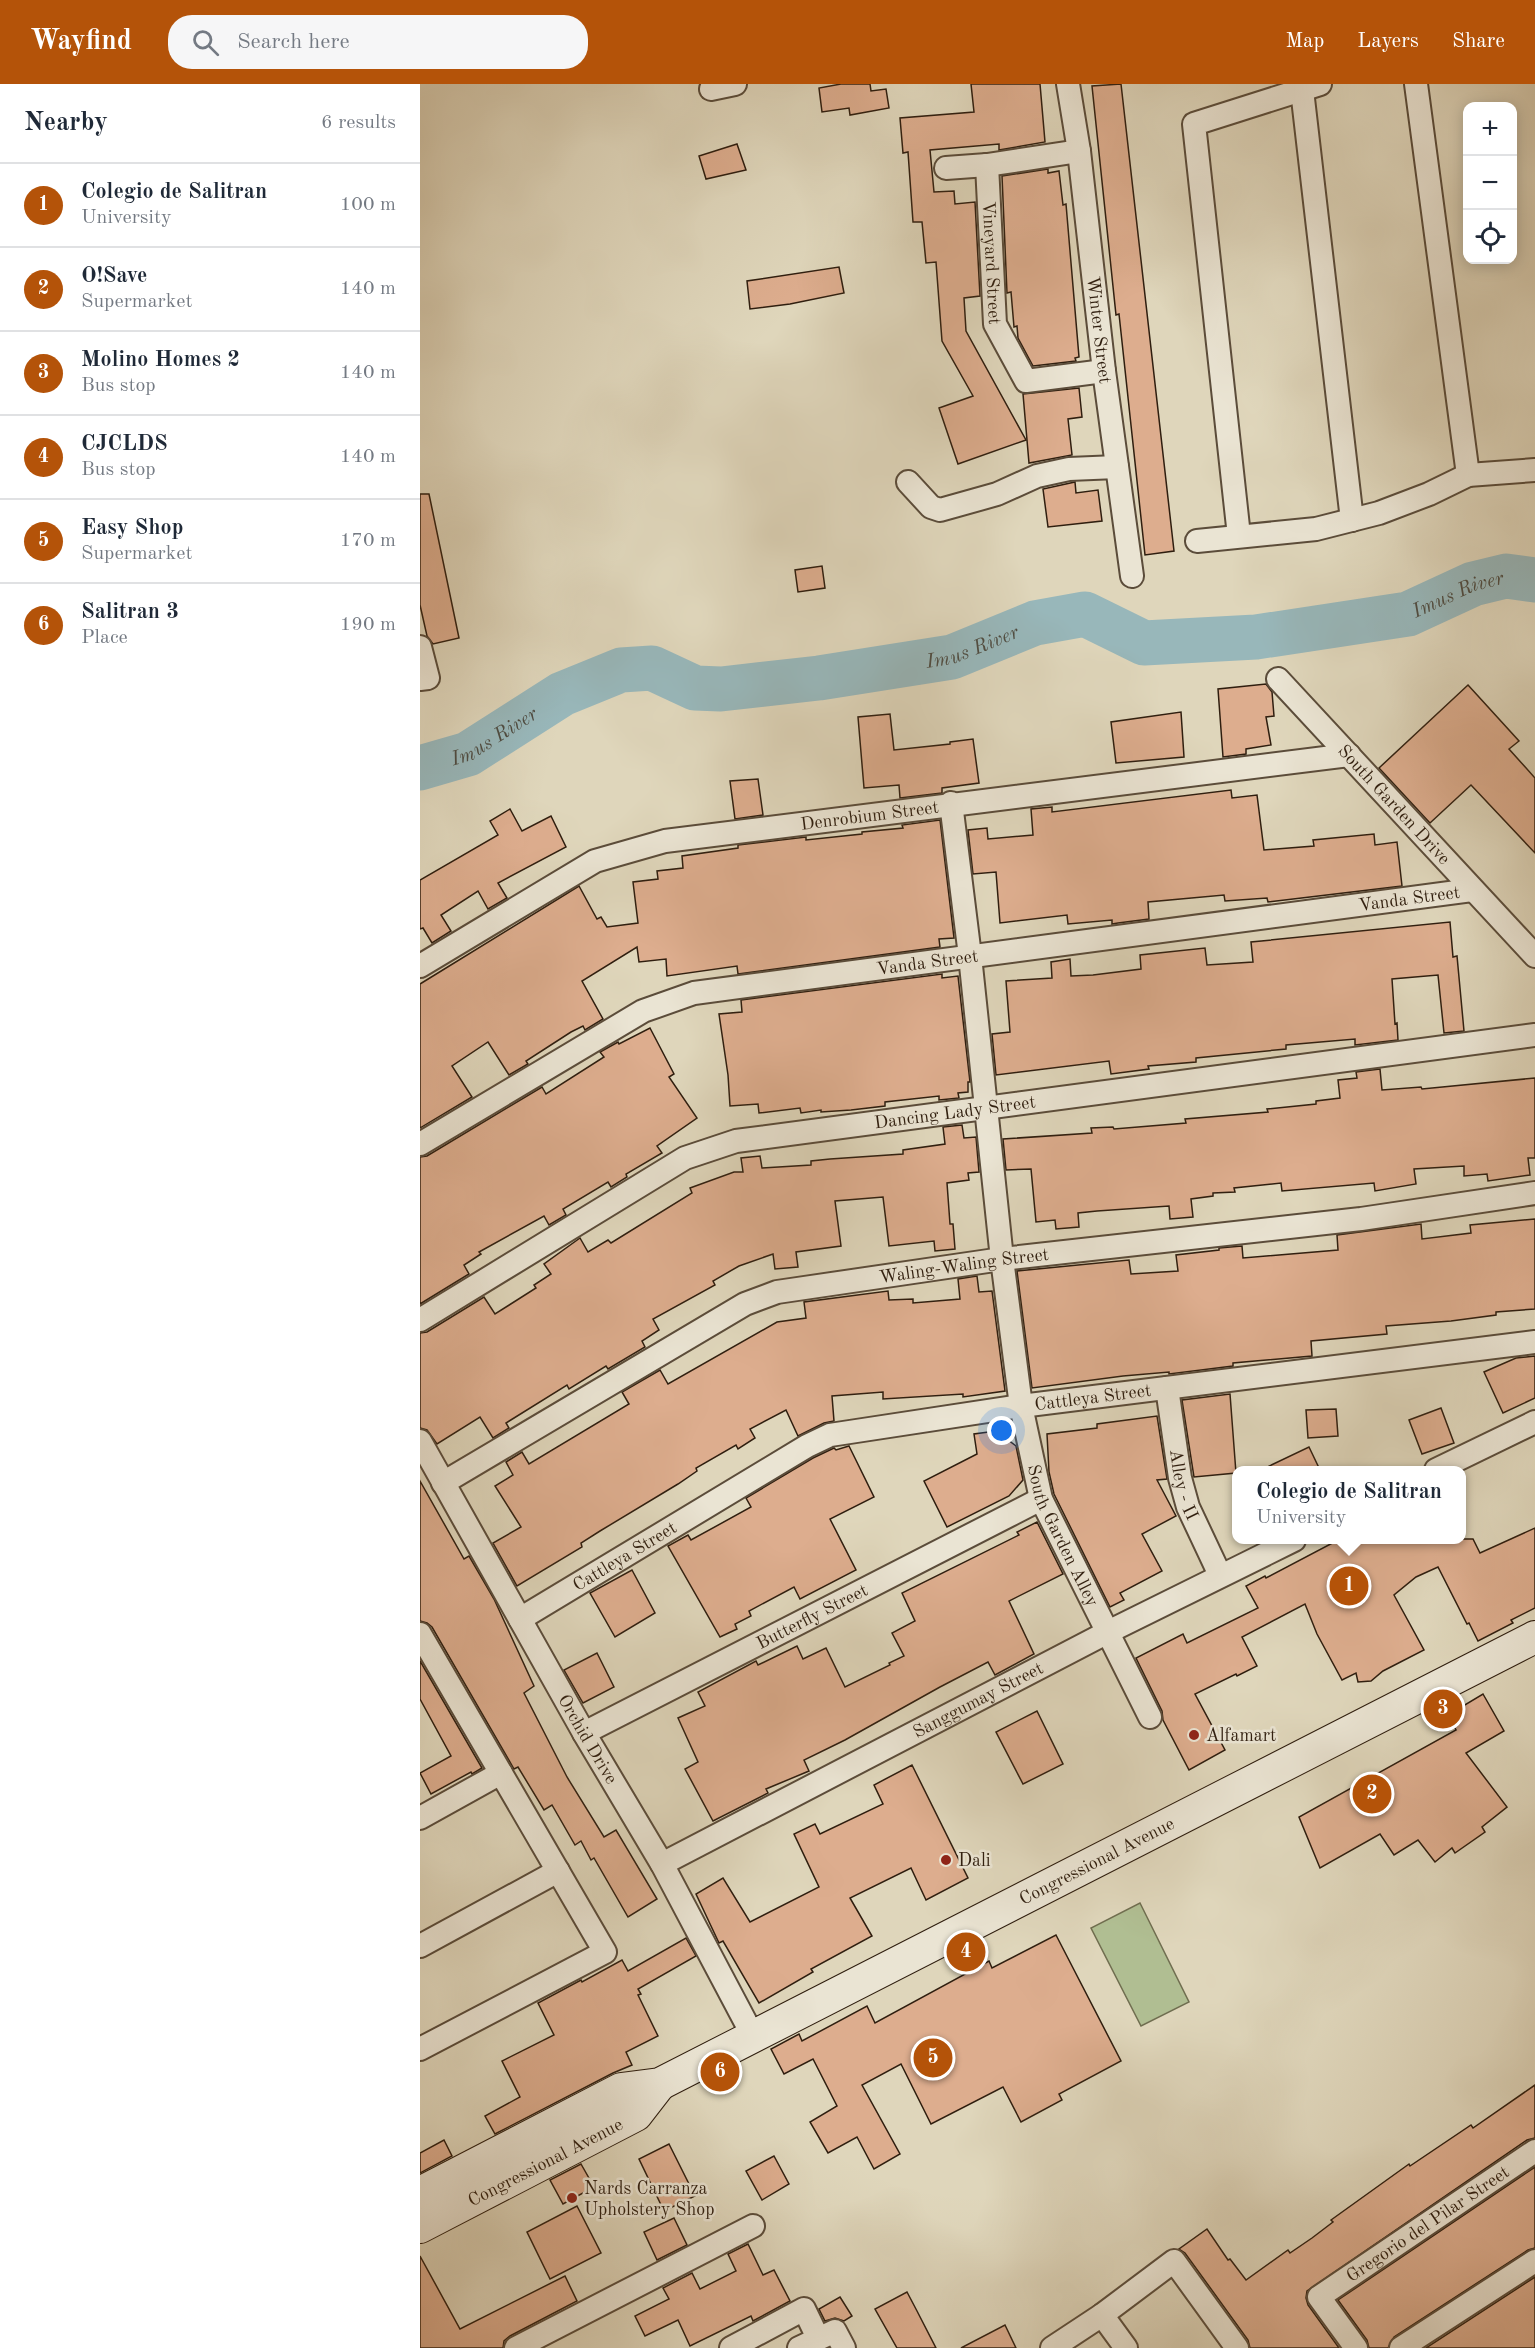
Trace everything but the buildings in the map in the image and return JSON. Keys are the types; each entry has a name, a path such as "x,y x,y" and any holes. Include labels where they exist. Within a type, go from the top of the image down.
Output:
{"main road":[{"name":"Congressional Avenue","path":"420,2193 621,2089 660,2084 1533,1642"},
{"name":"Congressional Avenue","path":"420,2227 636,2115 660,2084"}],"street":[{"path":"711,89 735,84"},
{"name":"Winter Street","path":"1068,84 1079,151 1104,371 1132,576"},
{"path":"1416,84 1468,475"},
{"path":"1239,536 1194,124 1311,87 1352,520"},
{"path":"946,168 987,165 1079,151"},
{"name":"Vineyard Street","path":"987,165 995,324 1026,381 1104,371"},
{"path":"908,482 932,507 940,510 997,494 1037,476 1069,469 1117,467"},
{"path":"1197,541 1316,529 1379,513 1429,495 1468,475 1535,470"},
{"path":"420,647 424,679"},
{"name":"South Garden Drive","path":"1278,679 1535,956"},
{"name":"Denrobium Street","path":"420,966 595,861 665,841 1349,755"},
{"name":"South Garden Alley","path":"951,804 970,956 1002,1259 1021,1406 1041,1499 1150,1718"},
{"name":"Vanda Street","path":"420,1144 643,1011 694,993 1472,890"},
{"name":"Dancing Lady Street","path":"420,1320 685,1158 736,1141 1535,1035"},
{"name":"Waling-Waling Street","path":"443,1483 745,1304 777,1292 1002,1259 1361,1220 1535,1193"},
{"name":"Cattleya Street","path":"520,1618 807,1446 830,1435 1021,1406 1535,1342"},
{"name":"Alley - II","path":"1167,1388 1180,1478 1188,1507 1220,1575"},
{"path":"1444,1466 1535,1422"},
{"name":"Orchid Drive","path":"420,1442 584,1734 662,1864 753,2036"},
{"name":"Butterfly Street","path":"584,1734 1041,1499"},
{"name":"Sanggumay Street","path":"662,1864 1108,1632 1284,1544"},
{"path":"420,1634 427,1663 501,1773 605,1952 420,2049"},
{"path":"420,1818 501,1773"},
{"path":"420,1946 558,1871"},
{"name":"Gregorio del Pilar Street","path":"1356,2348 1319,2298 1535,2151"},
{"path":"516,2348 753,2226"},
{"path":"1052,2348 1102,2315 1174,2261 1237,2348"},
{"path":"1401,2348 1535,2261"},
{"path":"731,2348 804,2309 809,2343 835,2331 844,2348"},
{"path":"1102,2315 1126,2348"}],"green space":[{"path":"1140,1903 1189,2002 1141,2026 1091,1928"}],"waterway":[{"name":"Imus River","path":"420,768 468,754 562,694 621,670 652,668 695,688 721,689 819,678 952,657 1035,623 1085,614 1144,643 1256,637 1408,614 1473,584 1506,576 1535,580"}],"place":[{"name":"Colegio de Salitran","path":"1349,1586"},
{"name":"Molino Homes 2","path":"1443,1709"},
{"name":"Alfamart","path":"1194,1735"},
{"name":"O!Save","path":"1372,1794"},
{"name":"Dali","path":"946,1860"},
{"name":"CJCLDS","path":"966,1952"},
{"name":"Easy Shop","path":"933,2058"},
{"name":"Salitran 3","path":"720,2072"},
{"name":"Nards Carranza Upholstery Shop","path":"572,2198"}]}
